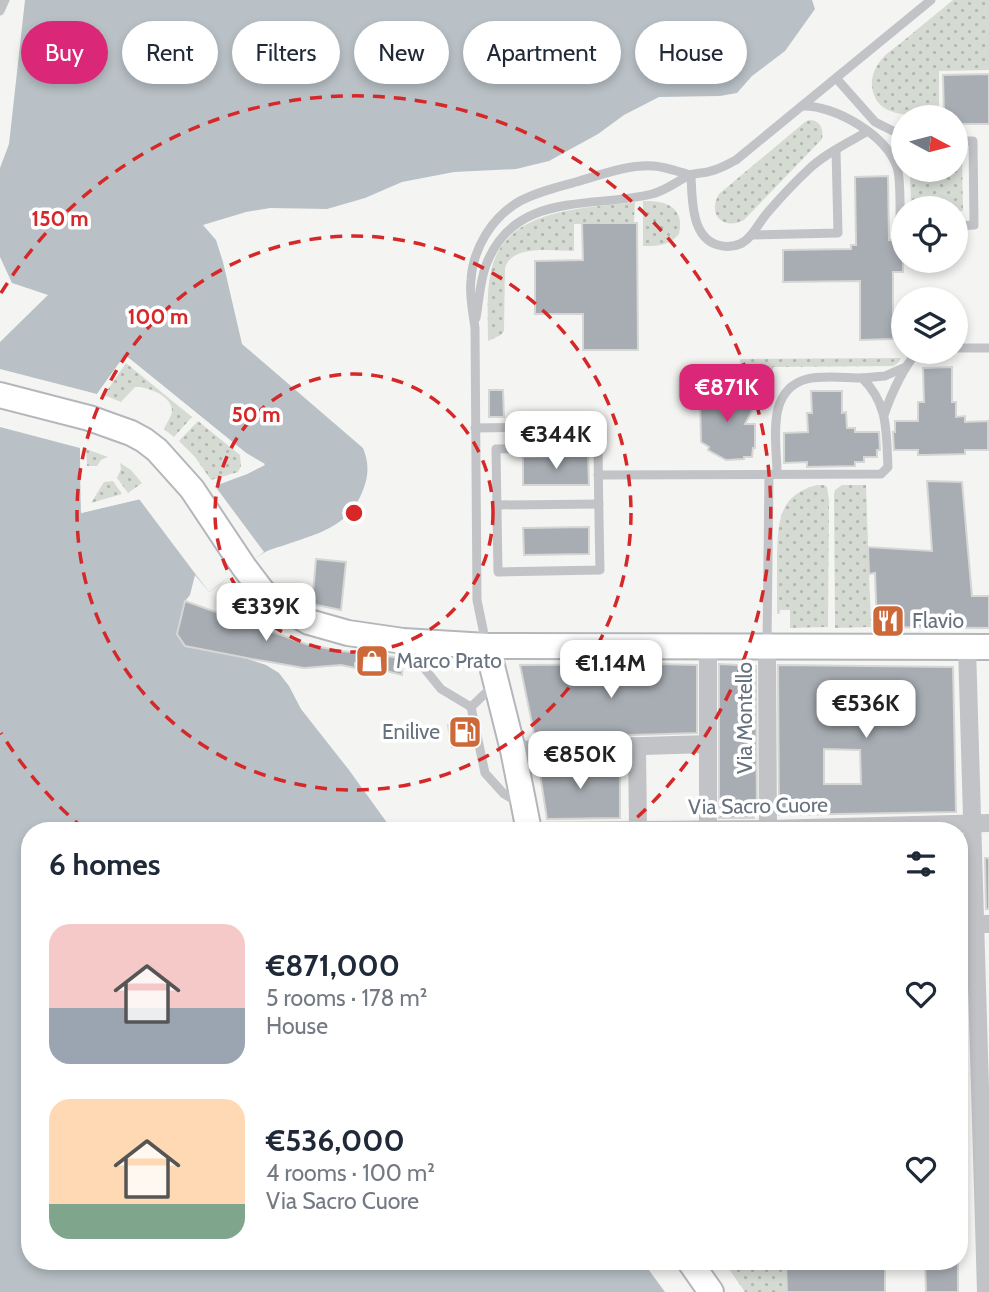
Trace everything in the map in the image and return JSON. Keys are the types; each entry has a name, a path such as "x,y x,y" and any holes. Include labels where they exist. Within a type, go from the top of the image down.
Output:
{"main road":[{"path":"0,395 89,418 144,440 157,450 192,489 263,592 309,622 348,634 403,641 486,646 978,647"},
{"path":"486,646 513,750 527,822"},
{"path":"696,1270 711,1292"}],"street":[{"path":"708,646 708,822"},
{"name":"Via Montello","path":"767,646 768,822"},
{"path":"978,647 981,823 974,924 985,1136 986,1292"},
{"path":"513,750 708,744"},
{"path":"637,747 638,822"}],"lane":[{"path":"0,11 5,0"},
{"path":"475,328 486,264 501,240 518,223 559,205 650,194 668,189 691,175 714,171 736,160 931,0"},
{"path":"836,78 875,122 891,130"},
{"path":"802,106 828,110 869,131 886,147 898,168 899,196"},
{"path":"691,175 692,206 698,228 711,243 725,247 740,244 808,170 869,131"},
{"path":"968,141 973,141 974,225 968,225"},
{"path":"751,234 838,233 836,150"},
{"path":"486,646 477,600 475,328 471,298 471,279 482,240 508,209 538,193 633,168 655,166 691,175"},
{"path":"968,348 989,348"},
{"path":"767,646 778,404 794,384 809,378 885,376 907,365"},
{"path":"884,415 891,394 907,365"},
{"path":"598,475 881,474 888,467 884,415 877,396 862,378"},
{"path":"475,428 598,426 600,570 498,572 496,449 598,448"},
{"path":"497,505 598,504"},
{"path":"403,641 441,690 471,707 485,773 504,794 523,805"},
{"path":"471,707 497,682"}],"shaded area":[{"path":"25,0 812,0 815,9 785,51 747,82 747,21 635,21 635,84 745,84 737,93 720,96 659,97 549,161 516,169 454,172 402,182 365,198 327,209 270,208 203,225 216,240 242,344 363,448 367,474 357,503 330,528 264,553 209,592 195,575 177,634 184,640 183,645 245,658 279,673 301,709 387,822 21,822 21,1270 649,1270 665,1292 0,1292 0,342 48,295 12,283 0,257 0,168 9,144 21,36 21,84 108,84 108,21 23,21","holes":["125,355 246,453 265,465 214,485 81,513 80,448 97,394"]},
{"path":"953,0 989,0 989,70 939,71 939,105 891,105 891,111 880,105 872,86 873,76 877,66 888,53"},
{"path":"809,120 820,126 822,139 744,220 730,223 719,219 715,208 719,194"},
{"path":"910,182 962,182 963,196 911,196"},
{"path":"643,201 666,204 676,211 680,225 679,234 675,238 663,245 643,246"},
{"path":"635,202 634,223 574,224 574,251 534,250 509,260 505,268 504,331 488,341 489,279 499,250 512,234 549,215"},
{"path":"891,358 891,364 896,364 773,367 772,375 741,375 740,359"},
{"path":"126,363 192,417 174,437 164,429 172,412 171,406 158,393 135,387 121,402 104,395"},
{"path":"198,421 240,455 241,466 238,472 211,480 195,457 179,441"},
{"path":"86,449 108,457 101,460 97,466 87,466"},
{"path":"120,463 131,470 142,483 128,493 117,478 121,469"},
{"path":"113,481 122,494 91,503 104,482"},
{"path":"817,485 827,487 829,500 828,627 790,628 790,610 780,610 777,614 780,523 782,513 794,496"},
{"path":"842,485 866,485 871,627 835,628 834,494"},
{"path":"730,1270 786,1270 787,1292 745,1292"}],"pier":[{"path":"125,355 246,453 265,464 215,486 264,552 209,592 139,499 81,513 80,448 0,427 0,369 97,394","holes":["126,360 244,456 258,464 214,482 158,491 84,509 83,448 100,396"]}],"building":[{"path":"989,74 989,124 968,124 968,105 944,105 943,75"},
{"path":"888,176 889,240 893,273 891,339 860,340 860,281 783,282 783,250 851,249 851,245 856,245 855,177"},
{"path":"582,223 637,223 638,350 583,350 583,314 535,314 535,261 583,260"},
{"path":"952,367 952,402 956,402 956,417 965,416 965,422 988,421 988,450 965,450 965,454 918,455 918,450 894,450 895,421 918,421 918,402 924,402 923,368"},
{"path":"713,388 732,388 755,405 745,424 755,424 755,448 752,457 726,460 708,450 709,447 701,442 700,400 703,399 704,391 713,391"},
{"path":"489,390 503,390 504,417 489,417"},
{"path":"811,391 842,391 842,413 846,412 847,428 855,428 855,432 879,432 880,450 877,450 877,457 864,457 864,462 855,462 855,466 807,467 807,462 784,463 784,433 808,432 807,413 812,413"},
{"path":"588,456 589,485 523,485 523,457"},
{"path":"927,481 962,482 972,596 989,596 989,628 877,627 875,573 869,574 868,547 932,551"},
{"path":"589,527 589,554 524,555 523,528"},
{"path":"316,559 346,562 341,610 312,604"},
{"path":"185,601 309,645 403,658 402,675 355,663 355,668 341,665 304,668 185,646 177,634"},
{"path":"719,664 756,666 757,815 754,815 754,818 719,818"},
{"path":"520,665 697,665 697,733 535,738"},
{"path":"778,665 953,667 956,812 779,815","holes":["824,749 860,750 861,784 824,784"]},
{"path":"467,720 471,743 452,747 448,725"},
{"path":"573,760 573,769 620,768 620,818 547,819 538,761"},
{"path":"985,858 989,858 989,909 986,909"},
{"path":"786,1270 885,1270 885,1292 787,1292"},
{"path":"925,1270 958,1270 958,1292 926,1292"}],"place":[{"name":"Flavio","path":"888,621"},
{"name":"Marco Prato","path":"372,661"},
{"name":"Enilive","path":"465,732"}]}
